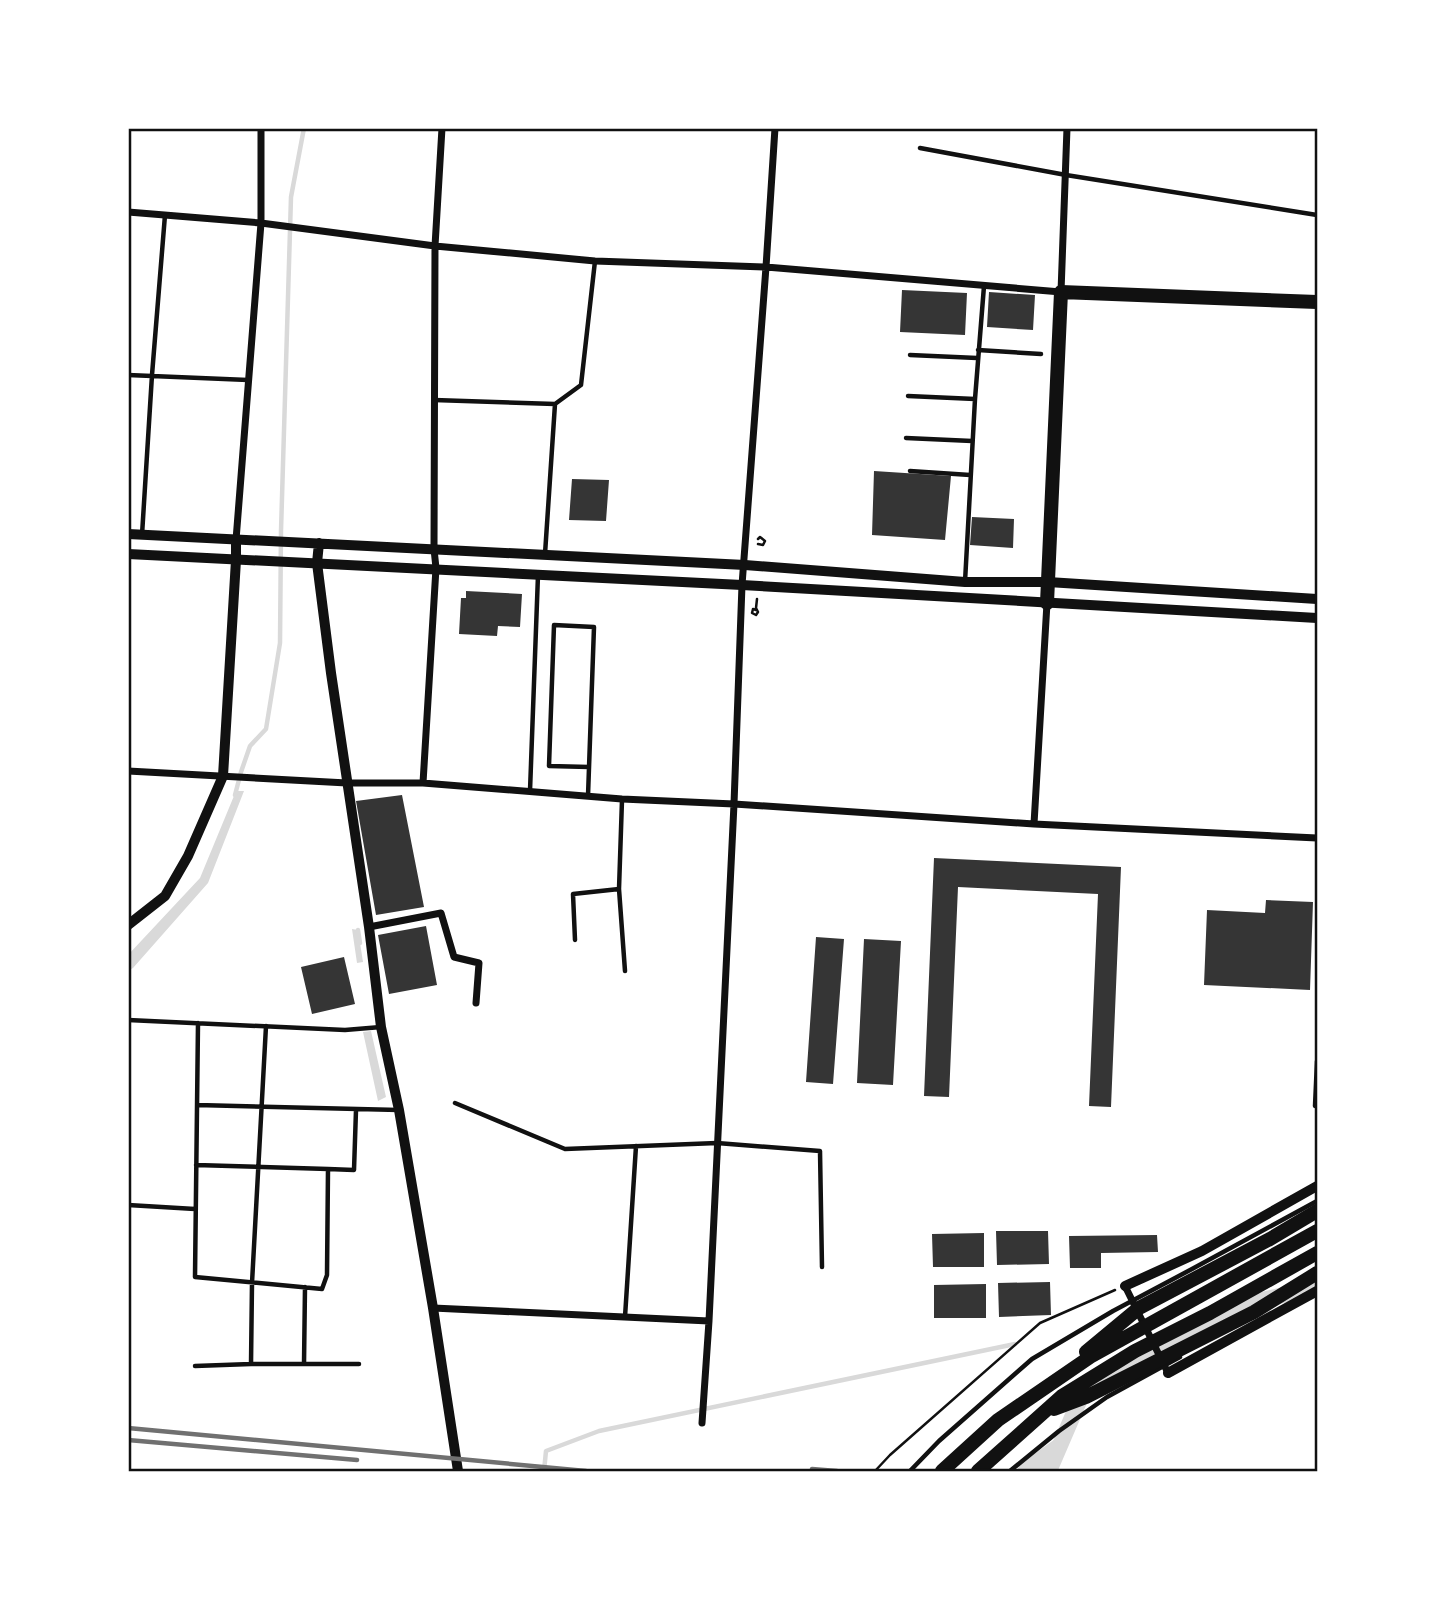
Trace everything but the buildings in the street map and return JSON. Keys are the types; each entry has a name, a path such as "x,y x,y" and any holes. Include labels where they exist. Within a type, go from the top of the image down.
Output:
{"main road":[{"path":"1047,603 1061,292 1317,302"},
{"path":"1057,1378 1139,1308 1317,1211"},
{"path":"942,1471 998,1420 1057,1378 1317,1231"},
{"path":"978,1471 1062,1396 1135,1351 1317,1253"},
{"path":"1046,1412 1086,1397 1173,1354 1254,1312 1317,1273"}],"street":[{"path":"128,925 165,896 188,856 223,776 236,540 261,223 261,128"},
{"path":"423,783 436,568 435,246 442,128"},
{"path":"702,1420 734,804 742,585 775,128"},
{"path":"128,212 261,223 435,246 595,261 766,267 1061,292 1068,128"},
{"path":"128,534 745,565 965,582 1048,582 1317,599"},
{"path":"318,543 317,564 331,673 369,927 381,1027 399,1110 458,1471"},
{"path":"128,554 436,568 1317,618"},
{"path":"1034,824 1047,603"},
{"path":"128,772 347,783 423,783 587,797 1317,838"},
{"path":"369,927 441,912 454,957 479,963 476,1003"},
{"path":"1317,1186 1202,1251 1125,1286 1168,1373 1317,1292"},
{"path":"433,1308 709,1321"}],"lane":[{"path":"920,148 1066,175 1317,215"},
{"path":"142,535 165,215"},
{"path":"434,400 555,404 581,385 595,261"},
{"path":"965,582 977,358 984,286"},
{"path":"978,350 1041,354"},
{"path":"910,355 977,358"},
{"path":"128,374 249,380"},
{"path":"908,396 975,399"},
{"path":"545,556 555,404"},
{"path":"906,438 972,441"},
{"path":"910,471 970,475"},
{"path":"530,791 538,575"},
{"path":"587,797 589,767 594,627 554,625 549,766 589,767"},
{"path":"622,799 619,888 625,971"},
{"path":"575,940 573,894 619,888"},
{"path":"128,1020 345,1030 381,1027"},
{"path":"198,1023 195,1277 322,1289 327,1275 328,1169"},
{"path":"251,1364 252,1283 266,1026"},
{"path":"1316,1106 1317,1061"},
{"path":"455,1102 565,1149 717,1143 820,1152 822,1267"},
{"path":"197,1105 399,1110"},
{"path":"196,1165 354,1170 356,1110"},
{"path":"625,1318 636,1146"},
{"path":"910,1471 939,1441 1032,1359 1113,1311 1317,1200"},
{"path":"128,1205 195,1209"},
{"path":"1198,1347 1317,1279"},
{"path":"304,1287 304,1364"},
{"path":"1010,1471 1107,1397 1187,1354"},
{"path":"195,1366 359,1364"}],"path":[{"path":"875,1471 1040,1323 1125,1286"}],"shaded area":[{"path":"236,791 244,791 208,883 128,971 128,955 200,878"},
{"path":"352,929 358,930 363,962 357,963"},
{"path":"371,1031 386,1097 378,1101 363,1032"},
{"path":"1065,1432 1055,1471 1017,1471 1020,1464"}],"waterway":[{"path":"235,795 250,746 266,729 280,643 291,197 304,128"},
{"path":"358,930 360,943"},
{"path":"1049,1471 1083,1392 1245,1304 1317,1287"},
{"path":"544,1471 546,1451 599,1431 1015,1344"}],"railway":[{"path":"128,1428 586,1471"},
{"path":"128,1440 357,1460"},
{"path":"812,1469 837,1471"}]}
